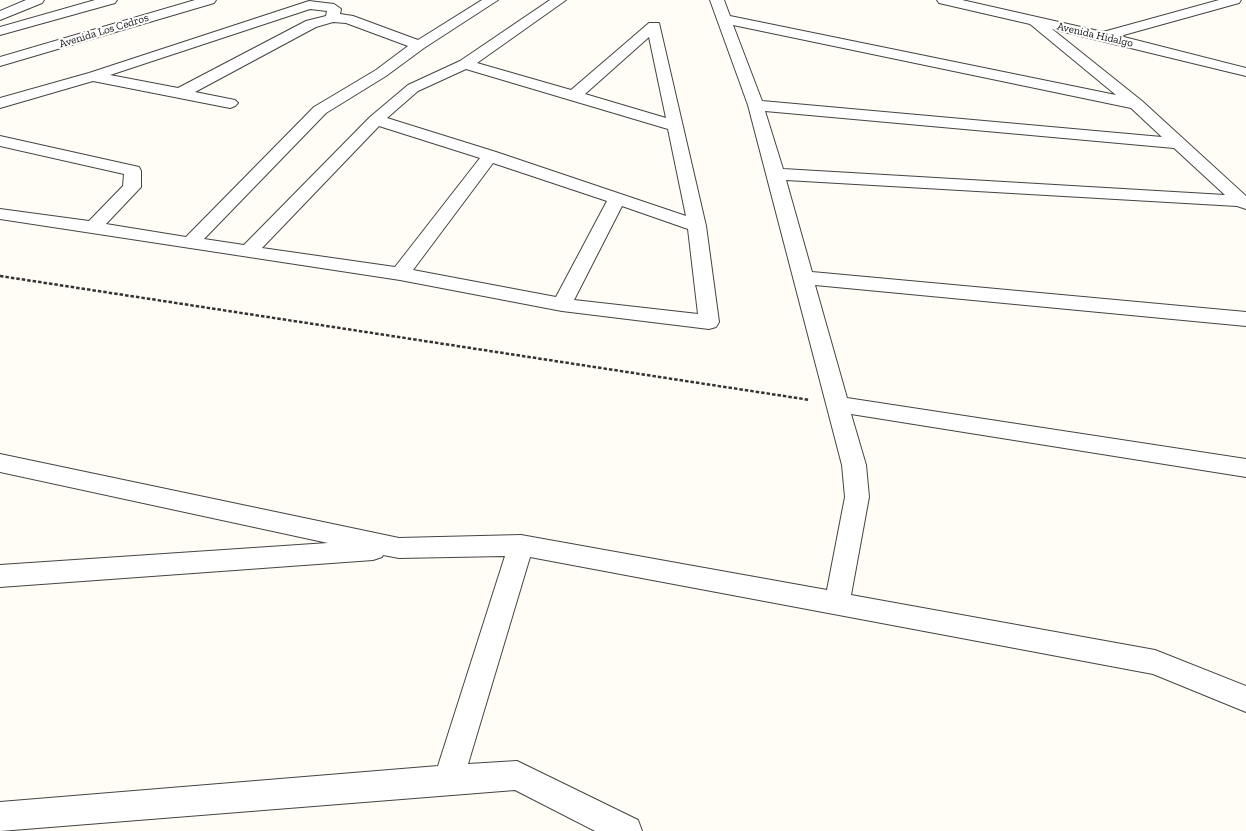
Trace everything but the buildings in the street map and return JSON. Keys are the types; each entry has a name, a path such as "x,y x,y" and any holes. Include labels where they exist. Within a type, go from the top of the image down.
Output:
{"street":[{"path":"0,16 37,0"},
{"path":"0,31 110,0"},
{"name":"Avenida Los Cedros","path":"0,62 209,0"},
{"path":"248,252 376,120 419,45 492,0"},
{"path":"190,243 320,110 397,81 465,64 559,0"},
{"path":"718,0 756,105 806,278 837,404 854,465 857,496 837,603"},
{"name":"Avenida Hidalgo","path":"944,0 1105,37 1246,72"},
{"path":"1105,37 1234,0"},
{"path":"0,103 94,76 309,5 330,6 334,9 333,18"},
{"path":"179,94 311,24 333,18 348,19 419,45"},
{"path":"725,19 1136,104"},
{"path":"1034,21 1136,104 1176,143 1244,202"},
{"path":"0,214 400,274 562,305 709,322 697,226 654,26 575,96"},
{"path":"465,64 676,126"},
{"path":"94,76 230,103"},
{"path":"756,105 1176,143"},
{"path":"376,120 490,156 616,200 697,226"},
{"path":"0,140 133,171 132,187 93,227"},
{"path":"400,274 490,156"},
{"path":"776,174 1244,202"},
{"path":"562,305 616,200"},
{"path":"806,278 1246,319"},
{"path":"837,404 1246,468"},
{"path":"0,463 398,548"},
{"path":"448,780 522,545"},
{"path":"0,576 398,548 522,545 1155,662 1246,699"},
{"path":"0,817 448,780 517,776 627,831"}],"path":[{"path":"0,276 837,404"}]}
